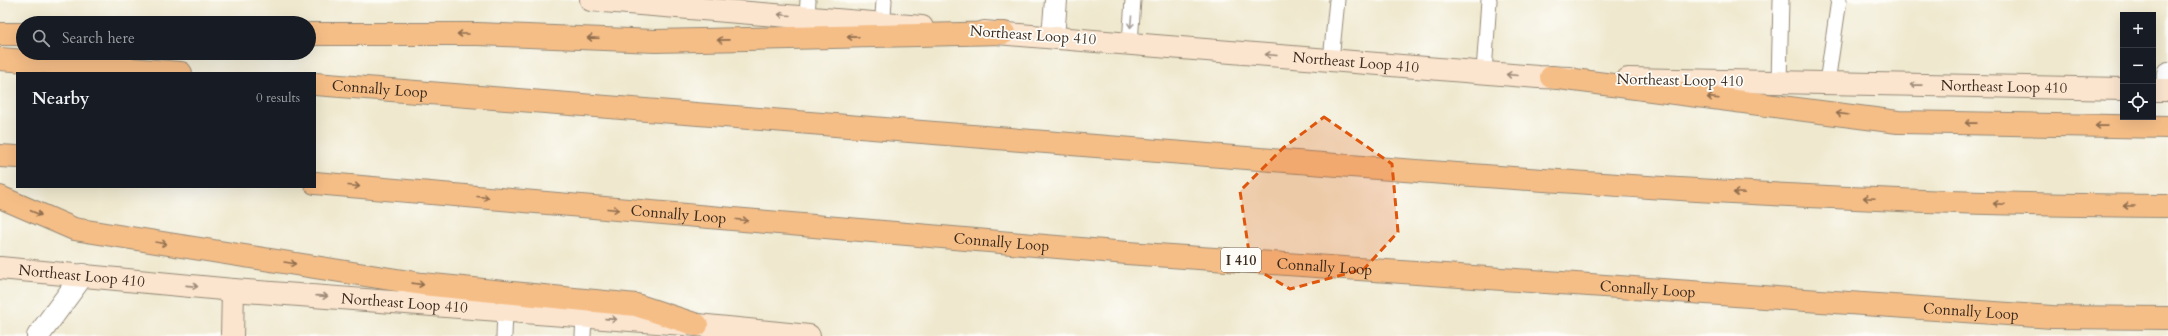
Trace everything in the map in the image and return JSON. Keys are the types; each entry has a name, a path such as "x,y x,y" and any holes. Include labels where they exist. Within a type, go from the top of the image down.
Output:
{"highway":[{"path":"316,34 478,34 655,41 882,30 1004,33"},
{"path":"0,34 16,34"},
{"path":"0,59 168,72"},
{"path":"1551,77 1898,122 2168,127"},
{"name":"Connally Loop","path":"316,84 1309,163 1698,190 2033,205 2168,206"},
{"path":"0,156 16,157"},
{"name":"Connally Loop","path":"316,183 1127,253 2044,316 2168,318"},
{"path":"0,197 74,229 422,284 636,305 697,324"}],"main road":[{"path":"591,0 807,9 882,30"},
{"name":"Northeast Loop 410","path":"1004,33 1551,77 2120,89"},
{"name":"Northeast Loop 410","path":"0,268 233,290 506,311 584,327 697,324 809,336"},
{"path":"232,336 233,290"}],"street":[{"path":"1053,37 1056,0"},
{"path":"38,336 83,275"}],"lane":[{"path":"882,30 884,0"},
{"path":"1130,43 1133,0"},
{"path":"1331,60 1337,0"},
{"path":"1484,72 1489,0"},
{"path":"1779,82 1781,0"},
{"path":"1827,83 1839,0"},
{"path":"504,336 506,311"}],"highlighted area":[{"path":"1324,117 1392,164 1398,232 1364,269 1290,289 1251,266 1240,191 1283,148"}]}
